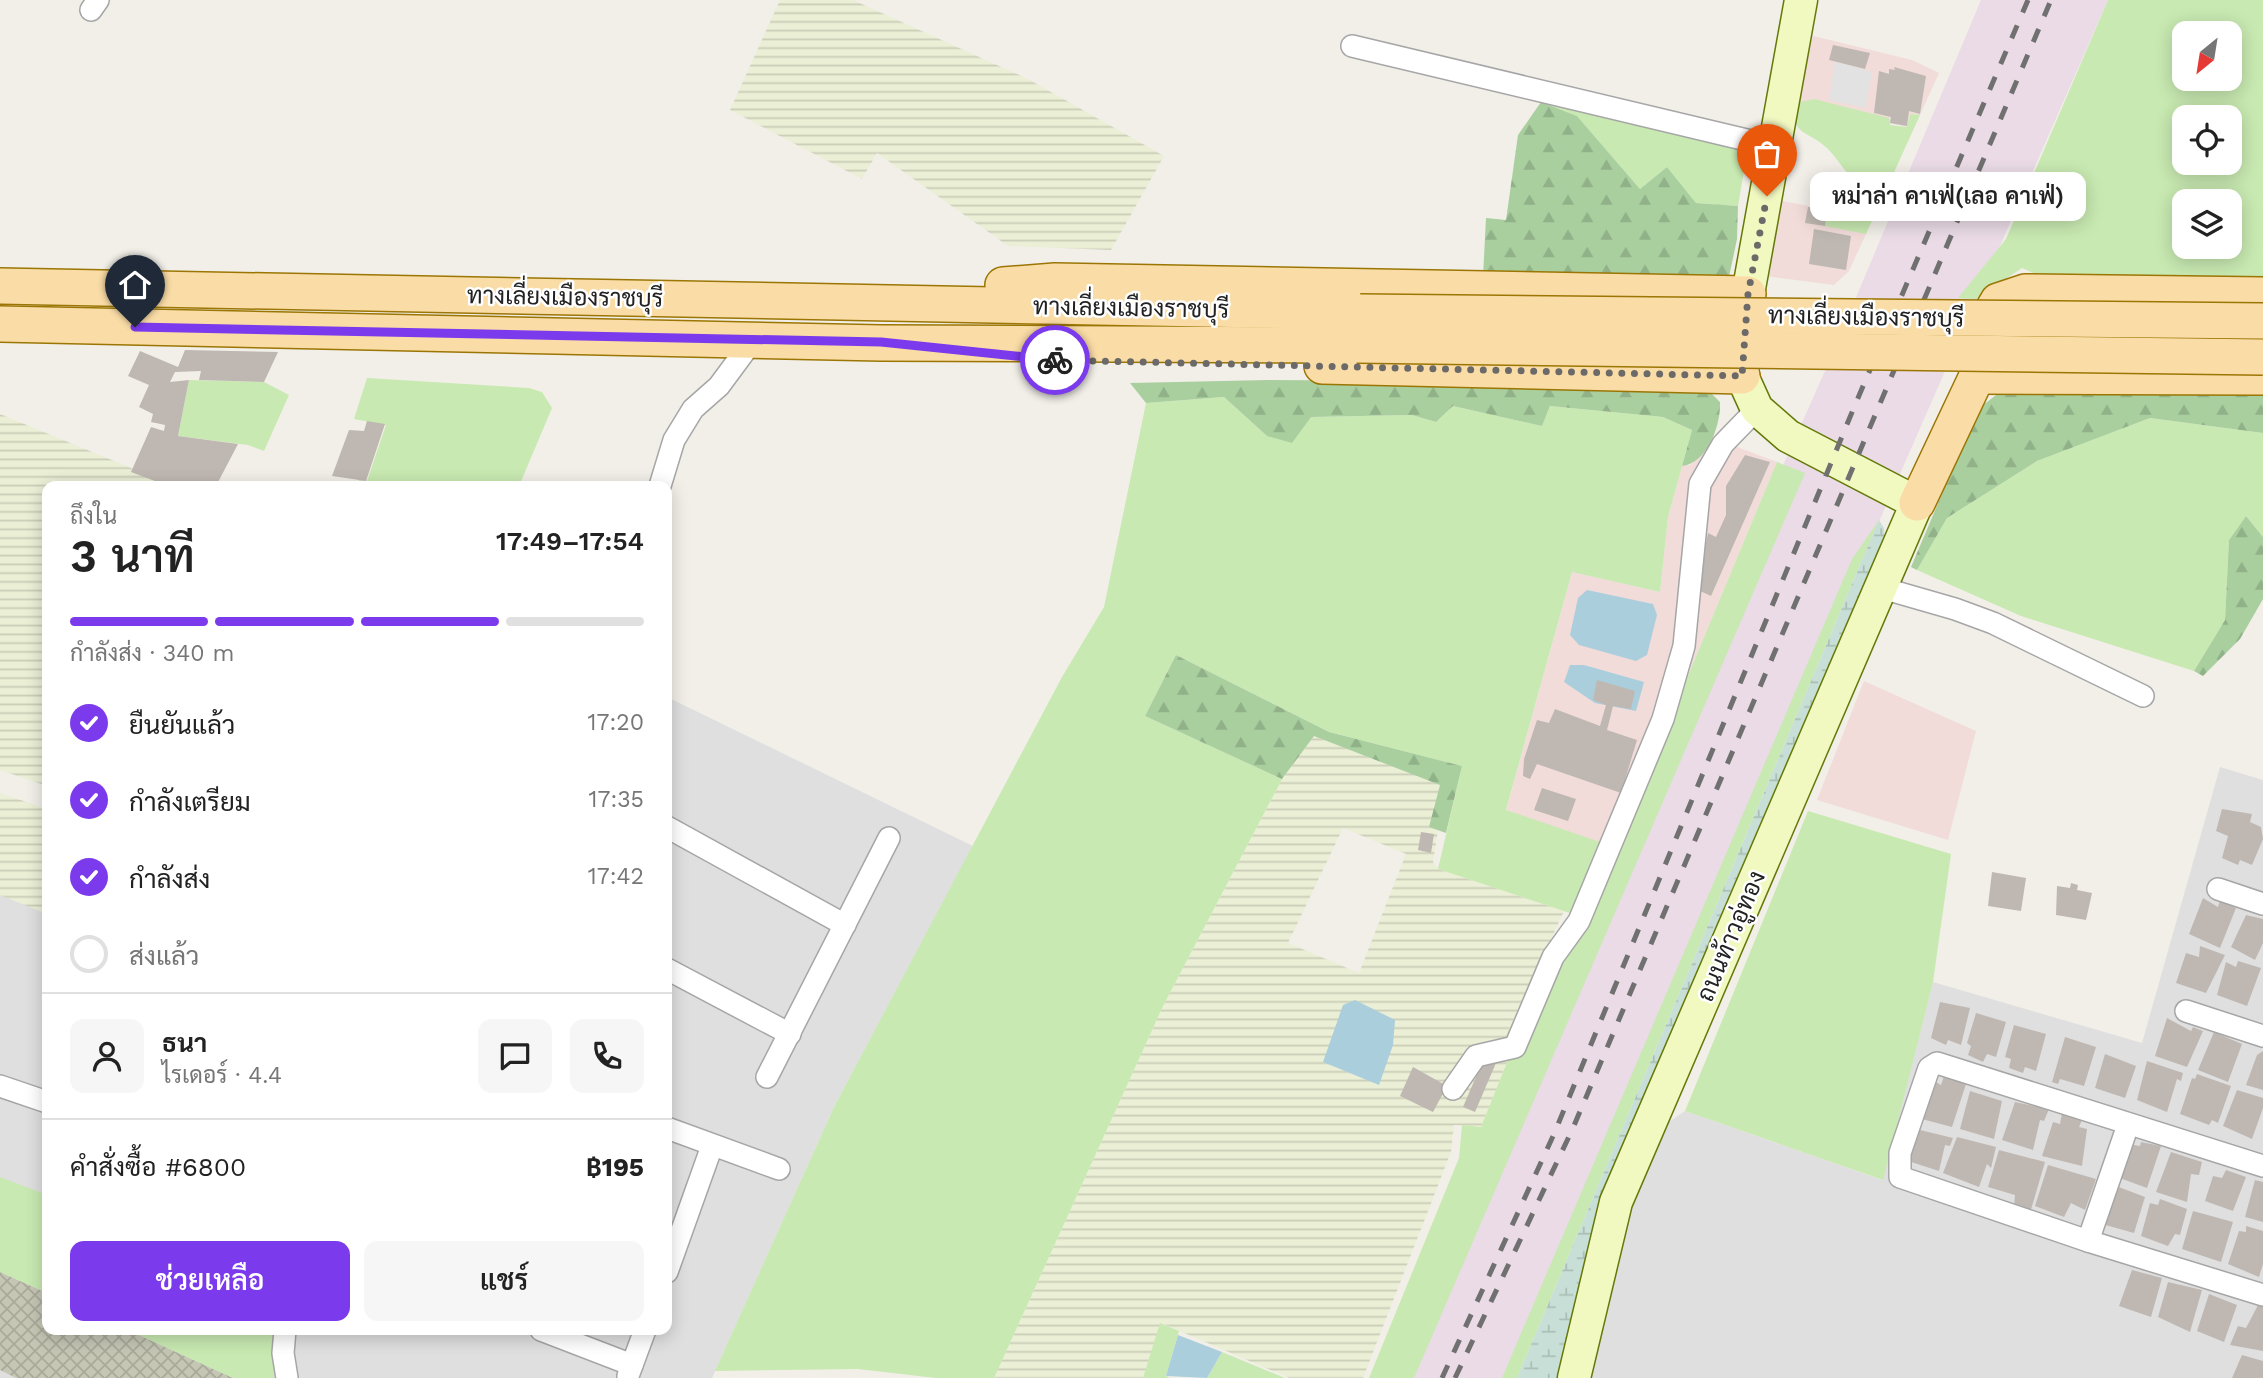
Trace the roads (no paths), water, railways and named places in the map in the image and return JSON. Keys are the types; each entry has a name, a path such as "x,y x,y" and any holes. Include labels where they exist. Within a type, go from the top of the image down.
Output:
{"main road":[{"path":"762,301 1055,281 1748,294"},
{"name":"ทางเลี่ยงเมืองราชบุรี","path":"0,286 762,301 1359,329 2263,357"},
{"path":"1917,503 1977,376 1981,330 1998,301 2025,292 2263,295"},
{"name":"ทางเลี่ยงเมืองราชบุรี","path":"0,324 881,342 1359,329 2263,321"},
{"path":"881,342 1062,360 1742,376"},
{"path":"1977,376 2263,377"}],"street":[{"path":"1801,0 1748,294 1742,376 1757,409 1788,436 1917,503"},
{"path":"1352,46 1776,147"},
{"path":"662,481 674,440 693,409 719,386 753,340"},
{"path":"1453,1089 1476,1056 1515,1047 1553,957 1578,921 1592,891 1663,719 1684,646 1700,484 1723,443 1757,409"},
{"name":"ถนนท้าวอู่ทอง","path":"1574,1378 1616,1202 1917,503"},
{"path":"1882,588 1993,623 2143,696"},
{"path":"672,830 845,925"},
{"path":"767,1077 889,838"},
{"path":"2218,889 2263,904"},
{"path":"672,972 790,1034"},
{"path":"2186,1011 2263,1036"},
{"path":"2263,1166 1937,1063 1929,1068 1900,1153 1900,1177 2088,1241 2263,1295"},
{"path":"0,1086 42,1100"},
{"path":"2088,1241 2128,1125"},
{"path":"672,1130 779,1169"},
{"path":"672,1246 712,1146"},
{"path":"285,1335 283,1353 287,1378"},
{"path":"552,1335 630,1372 643,1335"}],"water":[{"path":"1587,590 1653,604 1657,615 1647,655 1636,661 1579,645 1570,635 1578,598"},
{"path":"1570,665 1584,665 1644,682 1636,711 1595,703 1564,682"},
{"path":"1355,1000 1395,1020 1393,1045 1379,1085 1323,1062 1343,1005"},
{"path":"1178,1335 1222,1352 1207,1378 1166,1376"}],"railway":[{"path":"1442,1378 1554,1134 1855,405 2028,0"},
{"path":"1455,1378 1573,1128 2051,0"}],"place":[{"name":"หม่าล่า คาเฟ่(เลอ คาเฟ่)","path":"1767,196"}]}
